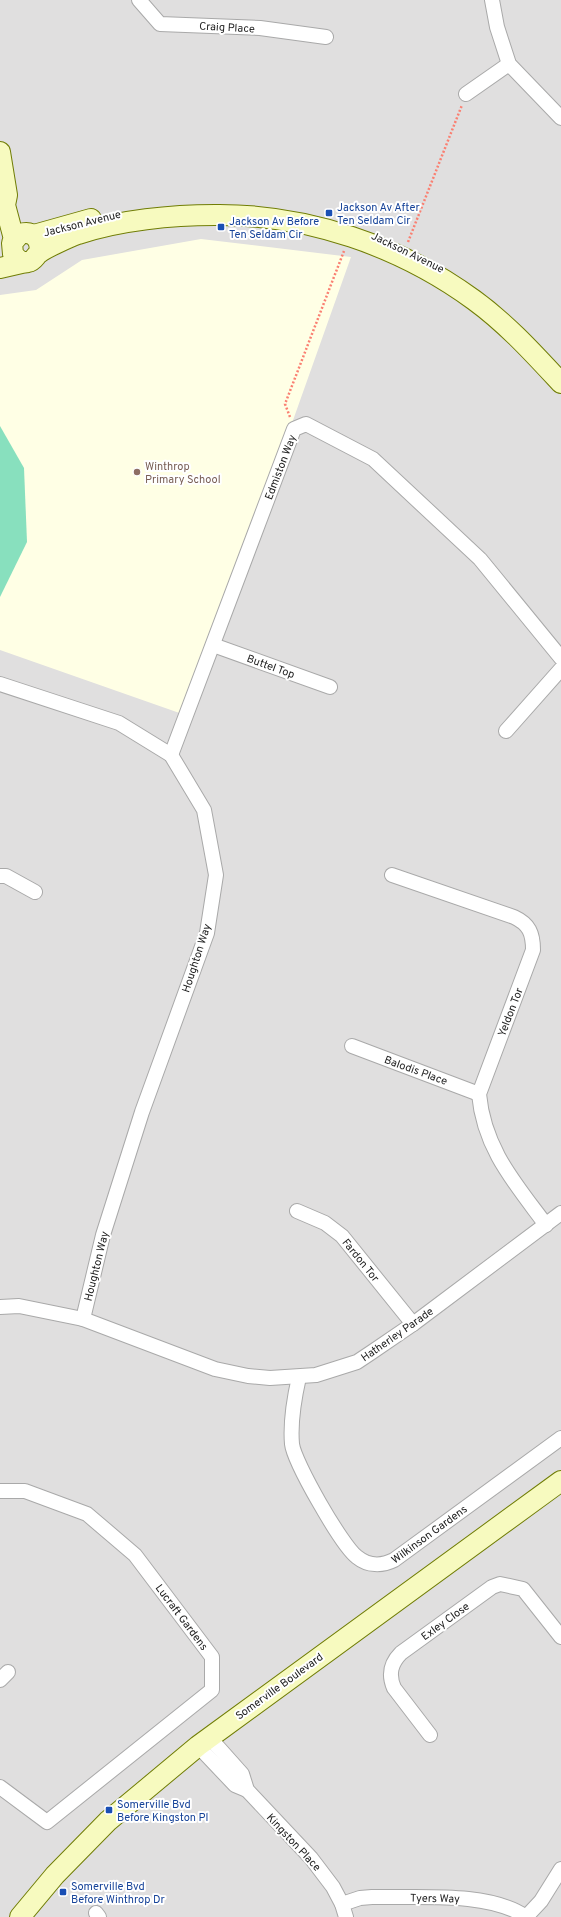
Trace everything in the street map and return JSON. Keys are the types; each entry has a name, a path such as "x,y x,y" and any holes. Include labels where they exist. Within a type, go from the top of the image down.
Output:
{"main road":[{"path":"0,152 7,194 5,205 22,245"},
{"name":"Jackson Avenue","path":"0,268 22,245 65,225 129,211 157,207 214,204 276,210 324,220 366,232 405,249 443,269 482,294 522,328 561,369"},
{"name":"Jackson Avenue","path":"22,245 78,234 109,226 163,219 214,215 272,218 323,228 383,248 442,279 475,300 508,328 561,383"},
{"name":"Somerville Boulevard","path":"20,1917 55,1875 108,1821 561,1481"},
{"name":"Somerville Boulevard","path":"32,1917 48,1898 122,1823 208,1746 561,1494"}],"street":[{"name":"Craig Place","path":"139,0 160,24 260,28 326,37"},
{"path":"492,0 497,27 509,64 561,118"},
{"path":"466,94 509,64"},
{"name":"Edmiston Way","path":"171,755 294,428 306,424 373,460 480,559 561,658"},
{"name":"Buttel Top","path":"213,645 330,687"},
{"path":"506,730 561,669"},
{"name":"Houghton Way","path":"0,684 119,723 171,755 204,810 216,875 207,933 142,1112 103,1235 83,1319"},
{"name":"Yeldon Tor","path":"392,875 514,917 523,922 531,930 533,950 479,1094"},
{"path":"0,876 6,876 35,892"},
{"name":"Balodis Place","path":"352,1046 479,1094"},
{"path":"479,1094 485,1123 502,1166 546,1225"},
{"name":"Fardon Tor","path":"297,1211 325,1224 342,1236 413,1324"},
{"name":"Hatherley Parade","path":"0,1307 19,1306 83,1319 215,1369 248,1376 299,1377 336,1370 357,1362 413,1324 546,1225 561,1212"},
{"name":"Wilkinson Gardens","path":"299,1377 292,1411 292,1445 302,1473 346,1546 356,1557 364,1562 375,1565 387,1564 394,1560 561,1438"},
{"name":"Lucraft Gardens","path":"0,1491 25,1491 87,1514 135,1555 212,1656 212,1690 47,1822 0,1787"},
{"name":"Exley Close","path":"430,1735 394,1688 391,1681 392,1665 401,1653 492,1587 500,1584 523,1589 561,1637"},
{"name":"Kingston Place","path":"208,1746 242,1774 247,1790 312,1858 333,1887 344,1911"},
{"path":"526,1917 541,1901 561,1869"},
{"name":"Tyers Way","path":"344,1911 360,1898 468,1899 504,1905 526,1917"}],"path":[{"path":"405,249 466,94"},
{"path":"294,428 285,404 345,246"}],"shaded area":[{"path":"0,0 561,0 561,1917 0,1917"},
{"name":"Winthrop Primary School","path":"201,239 351,257 188,716 0,650 0,295 36,290 82,260"}],"green space":[{"path":"0,426 24,468 27,542 0,597"}],"place":[{"name":"Jackson Av After Ten Seldam Cir","path":"329,213"},
{"name":"Jackson Av Before Ten Seldam Cir","path":"221,227"},
{"name":"Winthrop Primary School","path":"137,472"},
{"name":"Somerville Bvd Before Kingston Pl","path":"109,1810"},
{"name":"Somerville Bvd Before Winthrop Dr","path":"63,1892"}]}
